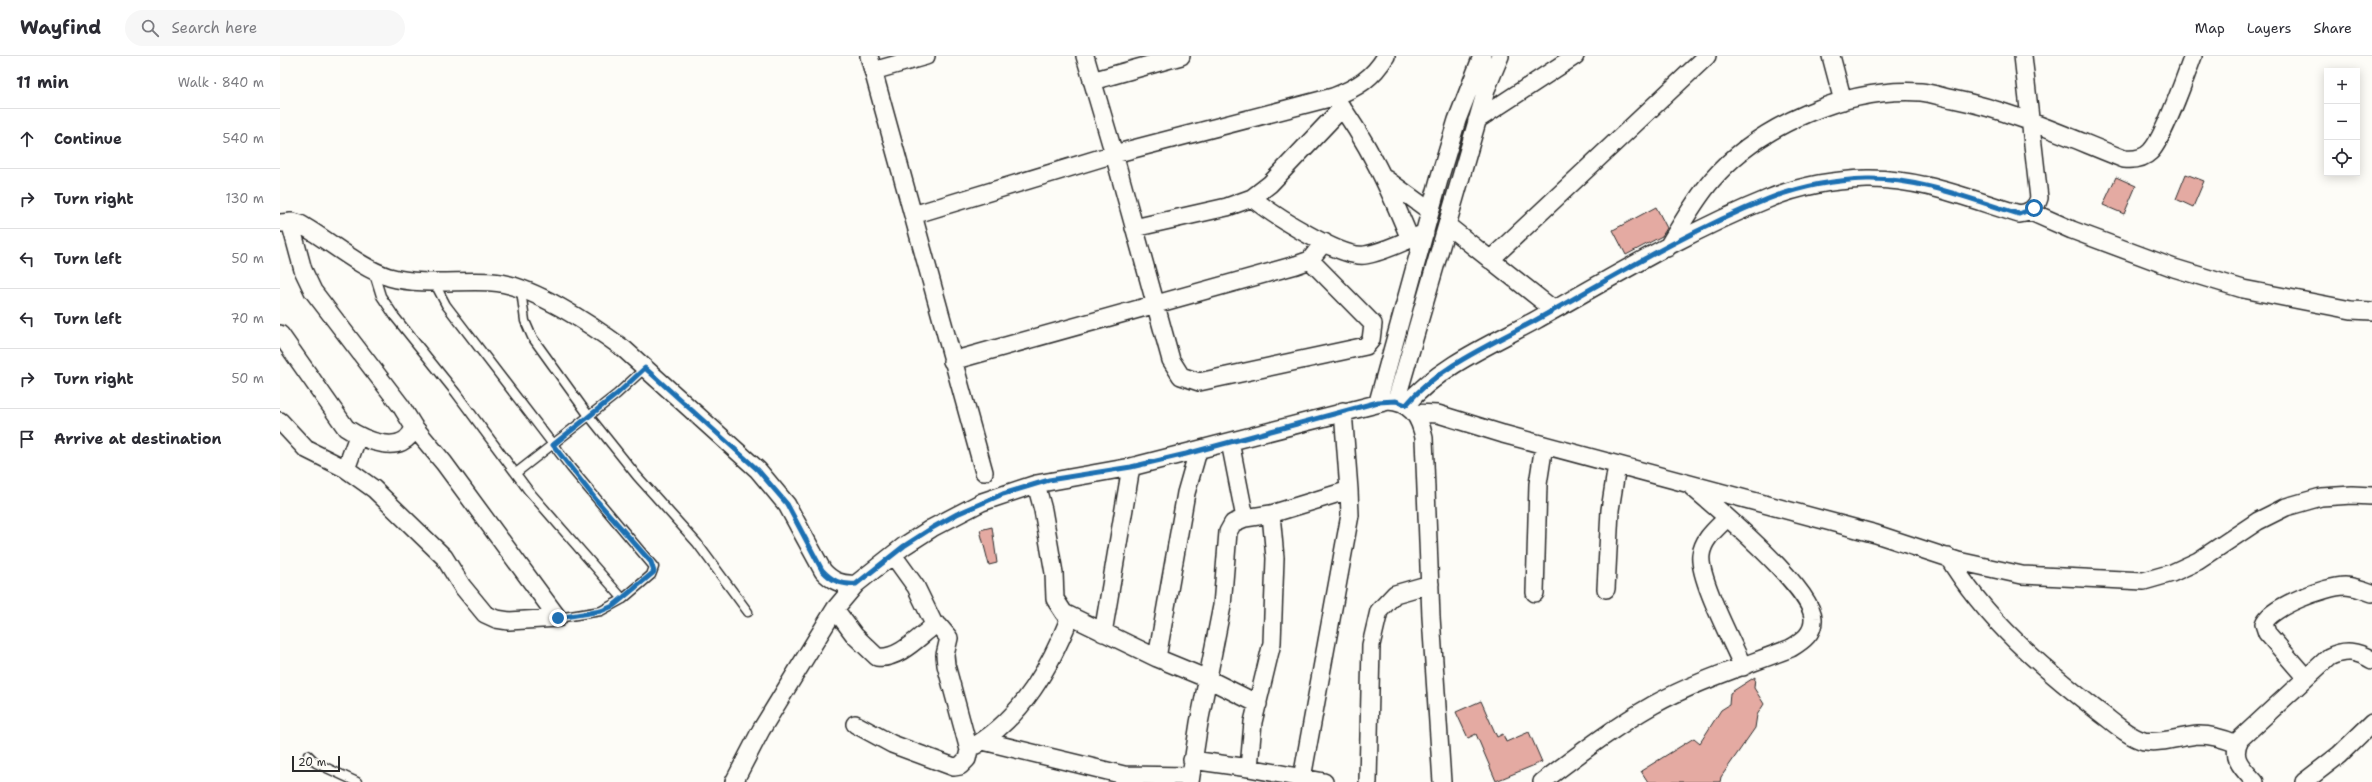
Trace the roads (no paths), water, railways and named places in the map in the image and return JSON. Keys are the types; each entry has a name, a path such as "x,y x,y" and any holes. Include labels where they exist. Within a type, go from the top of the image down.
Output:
{"street":[{"path":"926,56 871,64 952,361 984,472"},
{"path":"1084,56 1114,154 1174,369 1181,376 1189,381 1199,382 1366,346 1371,340 1373,324 1310,260"},
{"path":"1092,80 1181,56"},
{"path":"1134,228 1227,207 1252,198 1270,184 1338,102 1370,78 1386,56"},
{"path":"1378,402 1418,236 1430,211 1457,120 1482,56"},
{"path":"1406,406 1448,226 1487,87 1500,56"},
{"path":"1477,120 1575,56"},
{"path":"1490,260 1707,56"},
{"path":"1831,56 1843,101"},
{"path":"1406,406 1416,392 1442,373 1554,310 1667,248 1768,199 1801,188 1868,179 1923,184 2019,214 2030,211 2037,205 2039,198 2024,56"},
{"path":"1667,248 1712,179 1737,156 1770,133 1808,112 1843,101 1889,93 1921,92 1977,104 2031,122 2124,159 2143,157 2151,151 2161,133 2193,56"},
{"path":"913,215 1114,154 1338,102"},
{"path":"1338,102 1358,130 1418,236"},
{"path":"1386,179 1430,211"},
{"path":"1252,198 1278,217 1347,253 1364,255 1418,236"},
{"path":"2030,211 2072,230 2174,268 2243,289 2351,310 2372,310"},
{"path":"285,222 306,228 373,270 399,279 493,282 521,290 550,303 602,333 645,368 758,470 787,504 826,574 838,583 856,584"},
{"path":"285,222 303,270 313,291 401,406 414,427 444,463 558,618"},
{"path":"1448,226 1554,310"},
{"path":"952,361 1296,265 1310,260 1324,242"},
{"path":"280,334 346,428 358,436 372,442 395,445 410,436 414,427"},
{"path":"734,782 761,730 835,609 856,584 914,539 957,514 982,502 1036,484 1131,467 1198,451 1378,402 1406,406 1438,414 1617,465 1876,534 1948,557 2022,575 2144,581 2172,573 2198,561 2258,521 2286,507 2321,497 2352,495 2372,496"},
{"path":"1406,406 1419,419 1424,438 1430,584 1442,782"},
{"path":"1302,778 1350,515 1343,411"},
{"path":"280,421 306,449 346,469 374,489 444,557 462,586 485,614 496,619 509,621 558,618"},
{"path":"346,469 358,436"},
{"path":"1230,442 1245,518"},
{"path":"1535,593 1538,484 1544,445"},
{"path":"1157,658 1186,493 1198,451"},
{"path":"1606,589 1610,510 1617,465"},
{"path":"1103,633 1131,467"},
{"path":"1542,782 1624,722 1654,704 1802,641 1813,626 1813,616 1810,606 1795,584 1727,518 1687,483"},
{"path":"1036,484 1043,510 1054,573 1055,599 1060,609 1070,617 1103,633 1157,658 1208,679 1258,704"},
{"path":"1191,773 1222,606 1228,532 1233,523 1245,518 1271,514 1349,490"},
{"path":"1249,768 1251,736 1272,643 1275,558 1271,514"},
{"path":"1727,518 1706,540 1701,562 1707,583 1743,667"},
{"path":"835,609 871,653 884,658 897,653 928,630 933,624 932,617 916,587 893,555"},
{"path":"1948,557 1959,575 1996,621 2040,663 2122,728 2145,741 2199,735 2218,737 2237,744"},
{"path":"1368,782 1371,645 1379,611 1395,594 1404,590 1430,584"},
{"path":"2306,678 2267,633 2264,624 2268,616 2281,608 2324,590 2346,586 2372,593"},
{"path":"968,750 1003,725 1031,693 1049,666 1070,617"},
{"path":"854,724 892,744 954,767 960,766 967,760 968,750 946,666 945,655 949,638 939,626 933,624"},
{"path":"2255,782 2241,766 2236,757 2235,748 2240,739 2329,657 2340,652 2355,652 2372,660"},
{"path":"2304,782 2339,755 2372,723"},
{"path":"983,740 1101,776 1138,777 1249,768 1324,782"}],"lane":[{"path":"373,270 385,304 443,376 516,473 568,537 623,598"},
{"path":"434,281 446,305 553,445 597,501 653,564 654,569 651,575 623,598 601,611 558,618"},
{"path":"521,290 523,312 532,337 589,416 637,476 697,543 748,612"},
{"path":"516,473 589,416 645,368"},
{"path":"308,755 316,763 357,782"}]}
